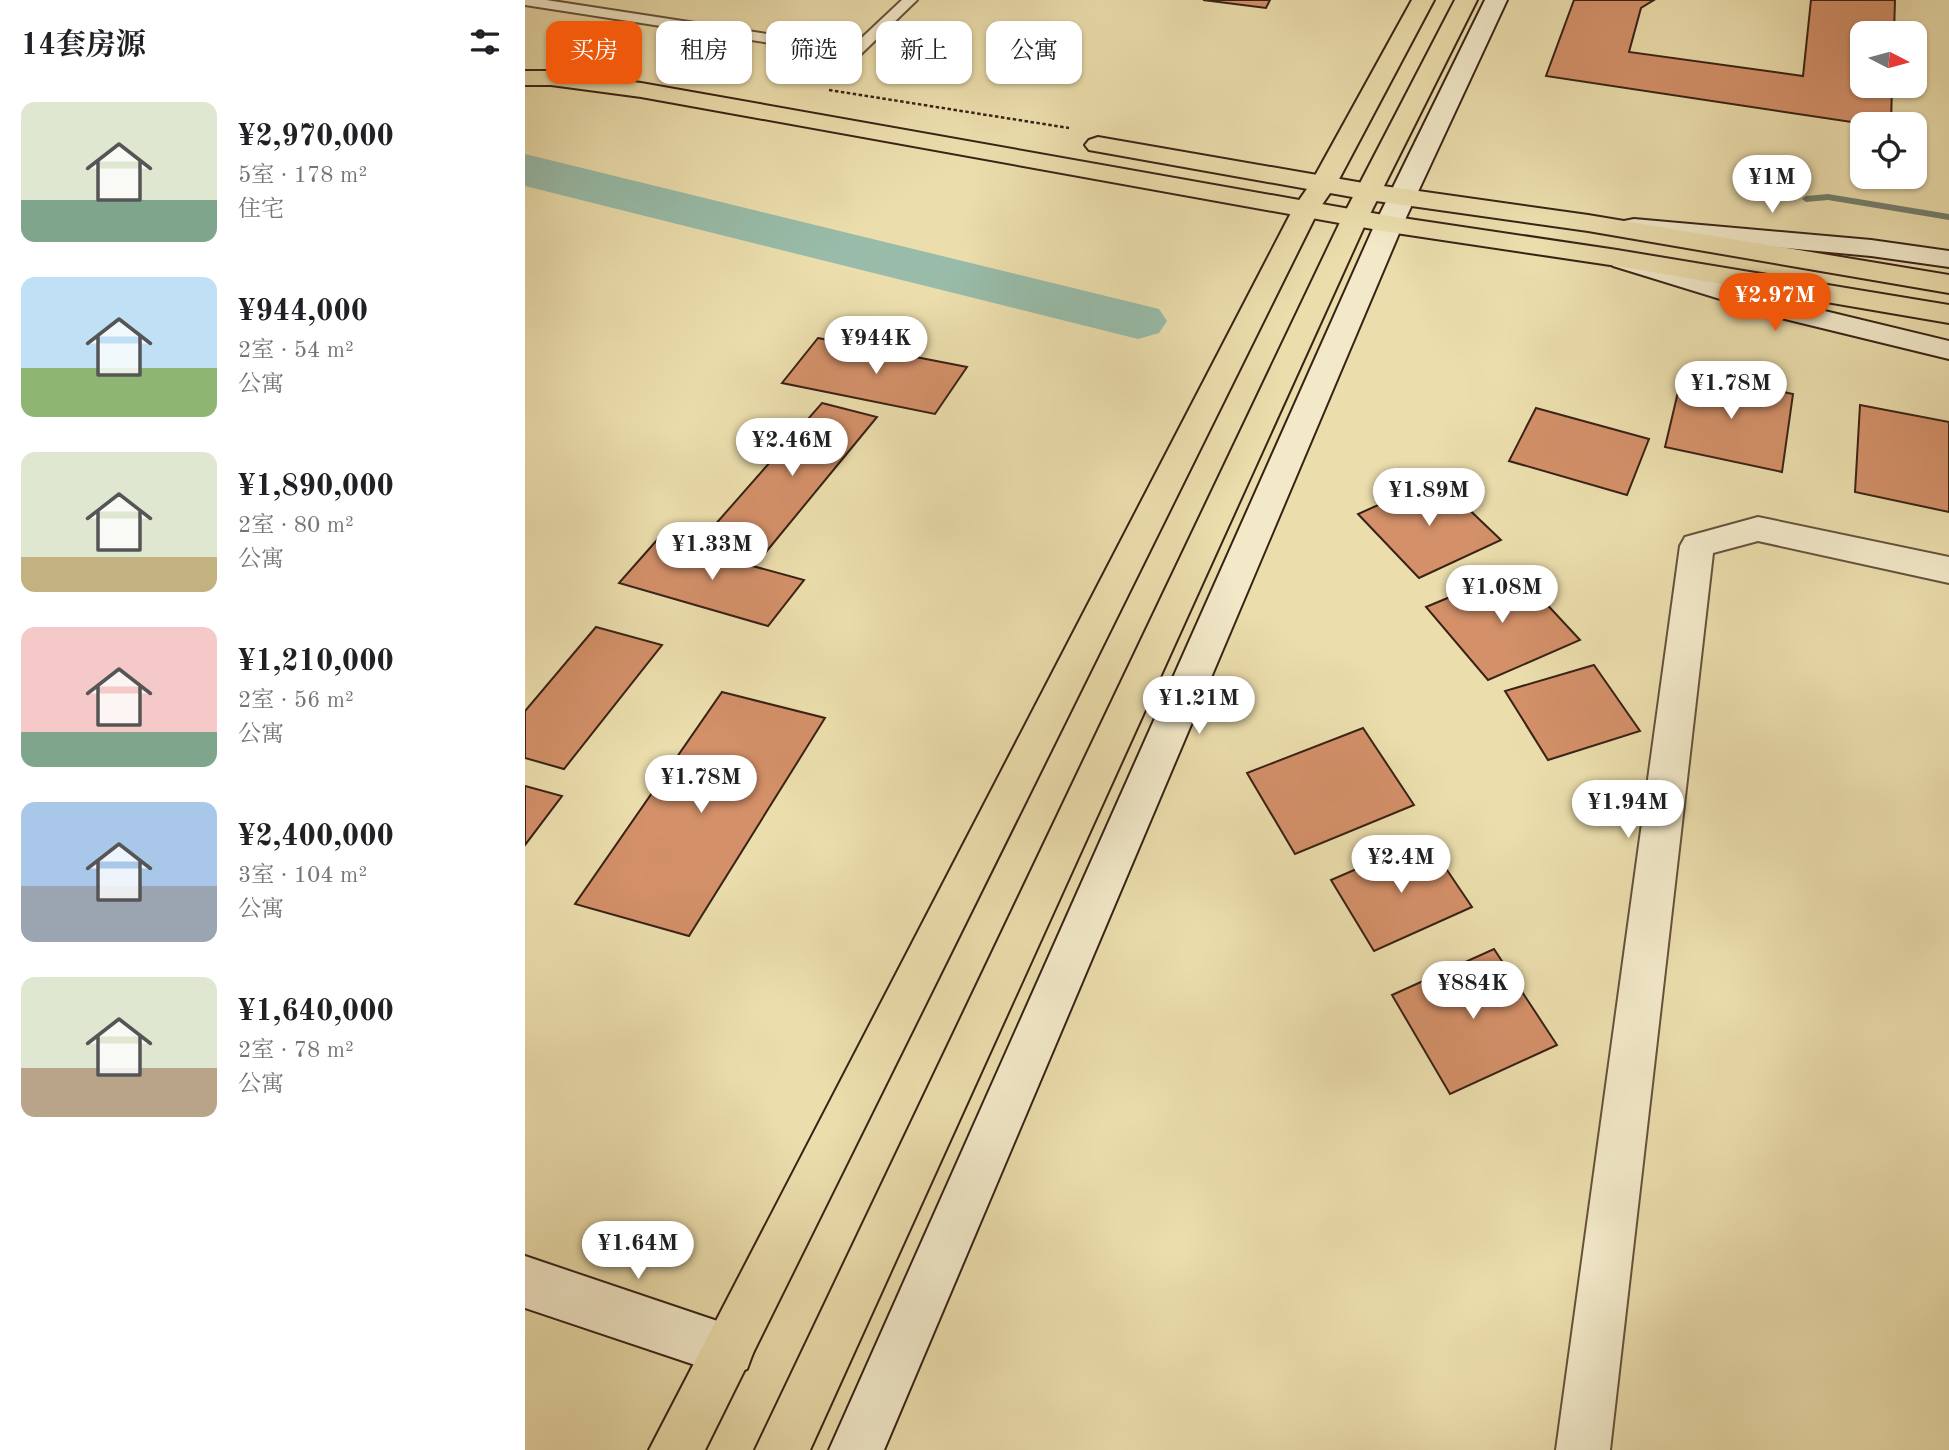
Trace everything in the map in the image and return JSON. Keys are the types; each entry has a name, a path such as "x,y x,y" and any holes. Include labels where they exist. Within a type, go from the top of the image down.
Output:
{"main road":[{"path":"676,1450 1315,196 1423,0"},
{"path":"782,1450 1379,208 1466,0"},
{"path":"525,59 639,69 872,107"},
{"path":"525,78 551,78 641,90 1315,196 1617,258 1949,314"},
{"path":"1073,135 1315,196"},
{"path":"1379,208 1588,223 1949,285"}],"street":[{"path":"856,1450 1379,208 1496,0"},
{"path":"1588,223 1871,248 1949,260"},
{"path":"1617,258 1795,313 1949,350"},
{"path":"1583,1450 1697,547 1758,529 1949,570"},
{"path":"525,1282 728,1350"}],"lane":[{"path":"525,1 855,52 910,0"}],"path":[{"path":"827,90 1073,135"}],"building":[{"path":"1203,0 1270,0 1266,8"},
{"path":"1574,0 1654,0 1641,8 1629,52 1803,76 1811,0 1895,0 1894,21 1850,21 1850,98 1892,98 1891,112 1850,112 1850,122 1546,76"},
{"path":"818,338 967,367 935,414 782,383"},
{"path":"1683,371 1793,394 1782,472 1665,447"},
{"path":"822,403 877,417 766,552 706,535"},
{"path":"1860,405 1949,422 1949,512 1855,492"},
{"path":"1536,408 1649,439 1627,495 1509,461"},
{"path":"1437,479 1501,540 1419,578 1358,514"},
{"path":"657,540 804,580 768,626 619,583"},
{"path":"1515,570 1580,640 1488,680 1426,607"},
{"path":"596,627 662,645 564,769 525,758 525,711"},
{"path":"1594,665 1640,731 1548,760 1505,691"},
{"path":"722,692 825,718 689,936 575,904"},
{"path":"1363,728 1414,805 1295,854 1247,773"},
{"path":"525,786 562,796 525,845"},
{"path":"1426,839 1472,907 1374,951 1331,880"},
{"path":"1494,949 1557,1045 1450,1094 1392,995"}],"waterway":[{"path":"525,170 1138,321"},
{"path":"1806,199 1828,197 1949,217"}]}
